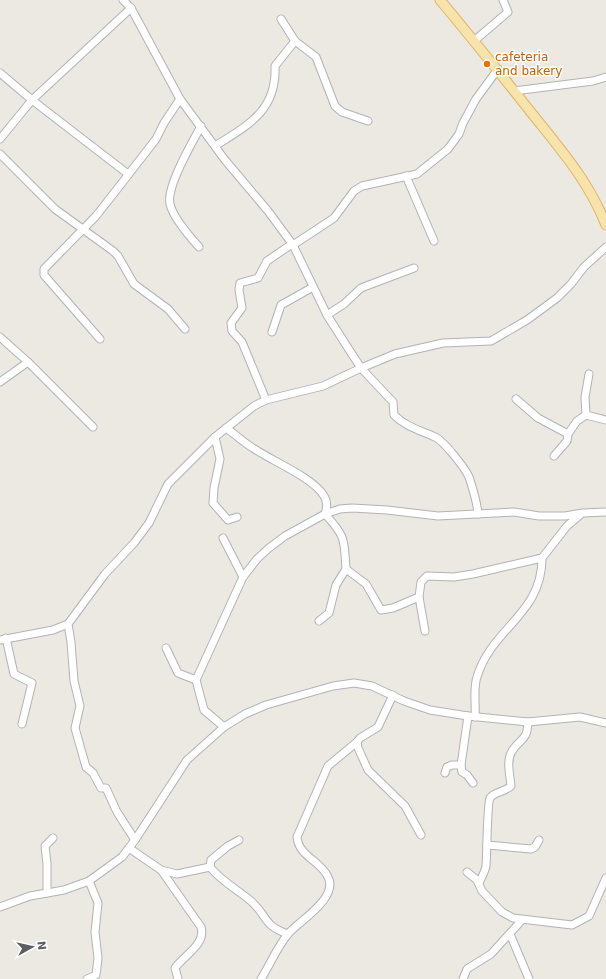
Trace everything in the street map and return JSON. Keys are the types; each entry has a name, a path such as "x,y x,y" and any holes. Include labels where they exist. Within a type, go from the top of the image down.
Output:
{"main road":[{"path":"440,0 498,69 587,185 596,200 606,224"}],"street":[{"path":"123,0 131,8 180,99 292,244 327,315 361,368 393,402 394,415 401,422 436,438 448,449 468,476 477,505 478,514"},
{"path":"474,41 508,12 503,0"},
{"path":"0,139 32,100 131,8"},
{"path":"281,18 295,41 316,57 334,106 342,112 368,121"},
{"path":"215,146 250,124 264,110 276,80 275,66 295,41"},
{"path":"266,400 242,342 232,331 231,323 242,308 239,290 240,283 258,278 266,261 334,218 354,191 362,186 417,174 448,149 460,134 463,123 476,99 498,69"},
{"path":"0,73 32,100 128,174"},
{"path":"514,91 593,81 606,77"},
{"path":"100,339 44,275 44,269 118,188 156,139 164,123 180,99"},
{"path":"199,247 190,238 172,211 169,191 201,126"},
{"path":"0,154 55,209 113,251 118,256 134,284 168,309 184,329"},
{"path":"406,176 416,195 419,208 434,241"},
{"path":"22,724 32,683 14,674 3,639 53,630 68,624 105,574 134,543 149,523 160,497 168,484 226,428 254,406 266,400 323,386 395,354 428,345 492,341 526,320 557,298 571,284 584,267 606,247"},
{"path":"327,315 344,304 361,288 414,268"},
{"path":"272,332 280,305 313,287"},
{"path":"0,337 28,362 93,427"},
{"path":"0,382 28,362"},
{"path":"586,415 585,397 589,374"},
{"path":"516,399 538,418 568,434"},
{"path":"554,456 567,441 568,434 577,421 586,415 606,420"},
{"path":"226,428 254,449 279,462 310,483 324,496 328,508 325,514"},
{"path":"215,437 220,459 213,503 228,520 237,517"},
{"path":"224,727 204,710 196,680 243,577 257,559 269,548 286,536 325,514 340,509 352,508 387,510 438,516 514,512 539,516 566,516 583,513 606,512"},
{"path":"473,784 467,775 462,772 461,765 472,716 477,678 486,656 499,638 530,603 537,590 542,572 542,558 567,526 583,513"},
{"path":"319,621 329,613 336,585 346,569 344,539 339,529 325,514"},
{"path":"222,538 243,577"},
{"path":"425,631 419,597 421,582 428,576 454,577 542,558"},
{"path":"346,569 366,584 381,610 393,608 419,597"},
{"path":"68,624 74,681 80,706 75,728 82,755 86,767 93,773 101,788 106,788 117,812 136,840"},
{"path":"166,648 178,673 196,680"},
{"path":"0,907 30,896 64,890 89,881 122,857 136,840 187,760 224,727 245,714 266,705 332,686 354,683 372,686 430,710 528,722 580,717 606,723"},
{"path":"261,979 288,934 314,911 328,893 330,886 329,878 326,874 302,851 298,844 298,830 328,766 360,738 378,727 393,695"},
{"path":"479,883 486,868 488,807 490,798 495,794 506,791 511,786 509,767 511,755 527,733 528,722"},
{"path":"357,742 358,748 368,770 405,806 421,834"},
{"path":"445,773 447,767 452,765 461,765"},
{"path":"47,893 48,864 45,846 53,838"},
{"path":"239,840 228,846 211,860 210,867 216,874 253,903 266,922 277,930 288,934"},
{"path":"487,845 531,849 535,847 539,840"},
{"path":"129,848 161,870 203,932 201,940 175,968 178,979"},
{"path":"161,870 177,874 210,867"},
{"path":"467,872 477,880 482,891 502,912 513,918 572,925 589,916 606,878"},
{"path":"87,979 96,975 98,958 95,932 98,903 89,881"},
{"path":"463,979 467,969 491,954 522,920"},
{"path":"510,934 529,979"}],"place":[{"name":"cafeteria and bakery","path":"487,64"}]}
